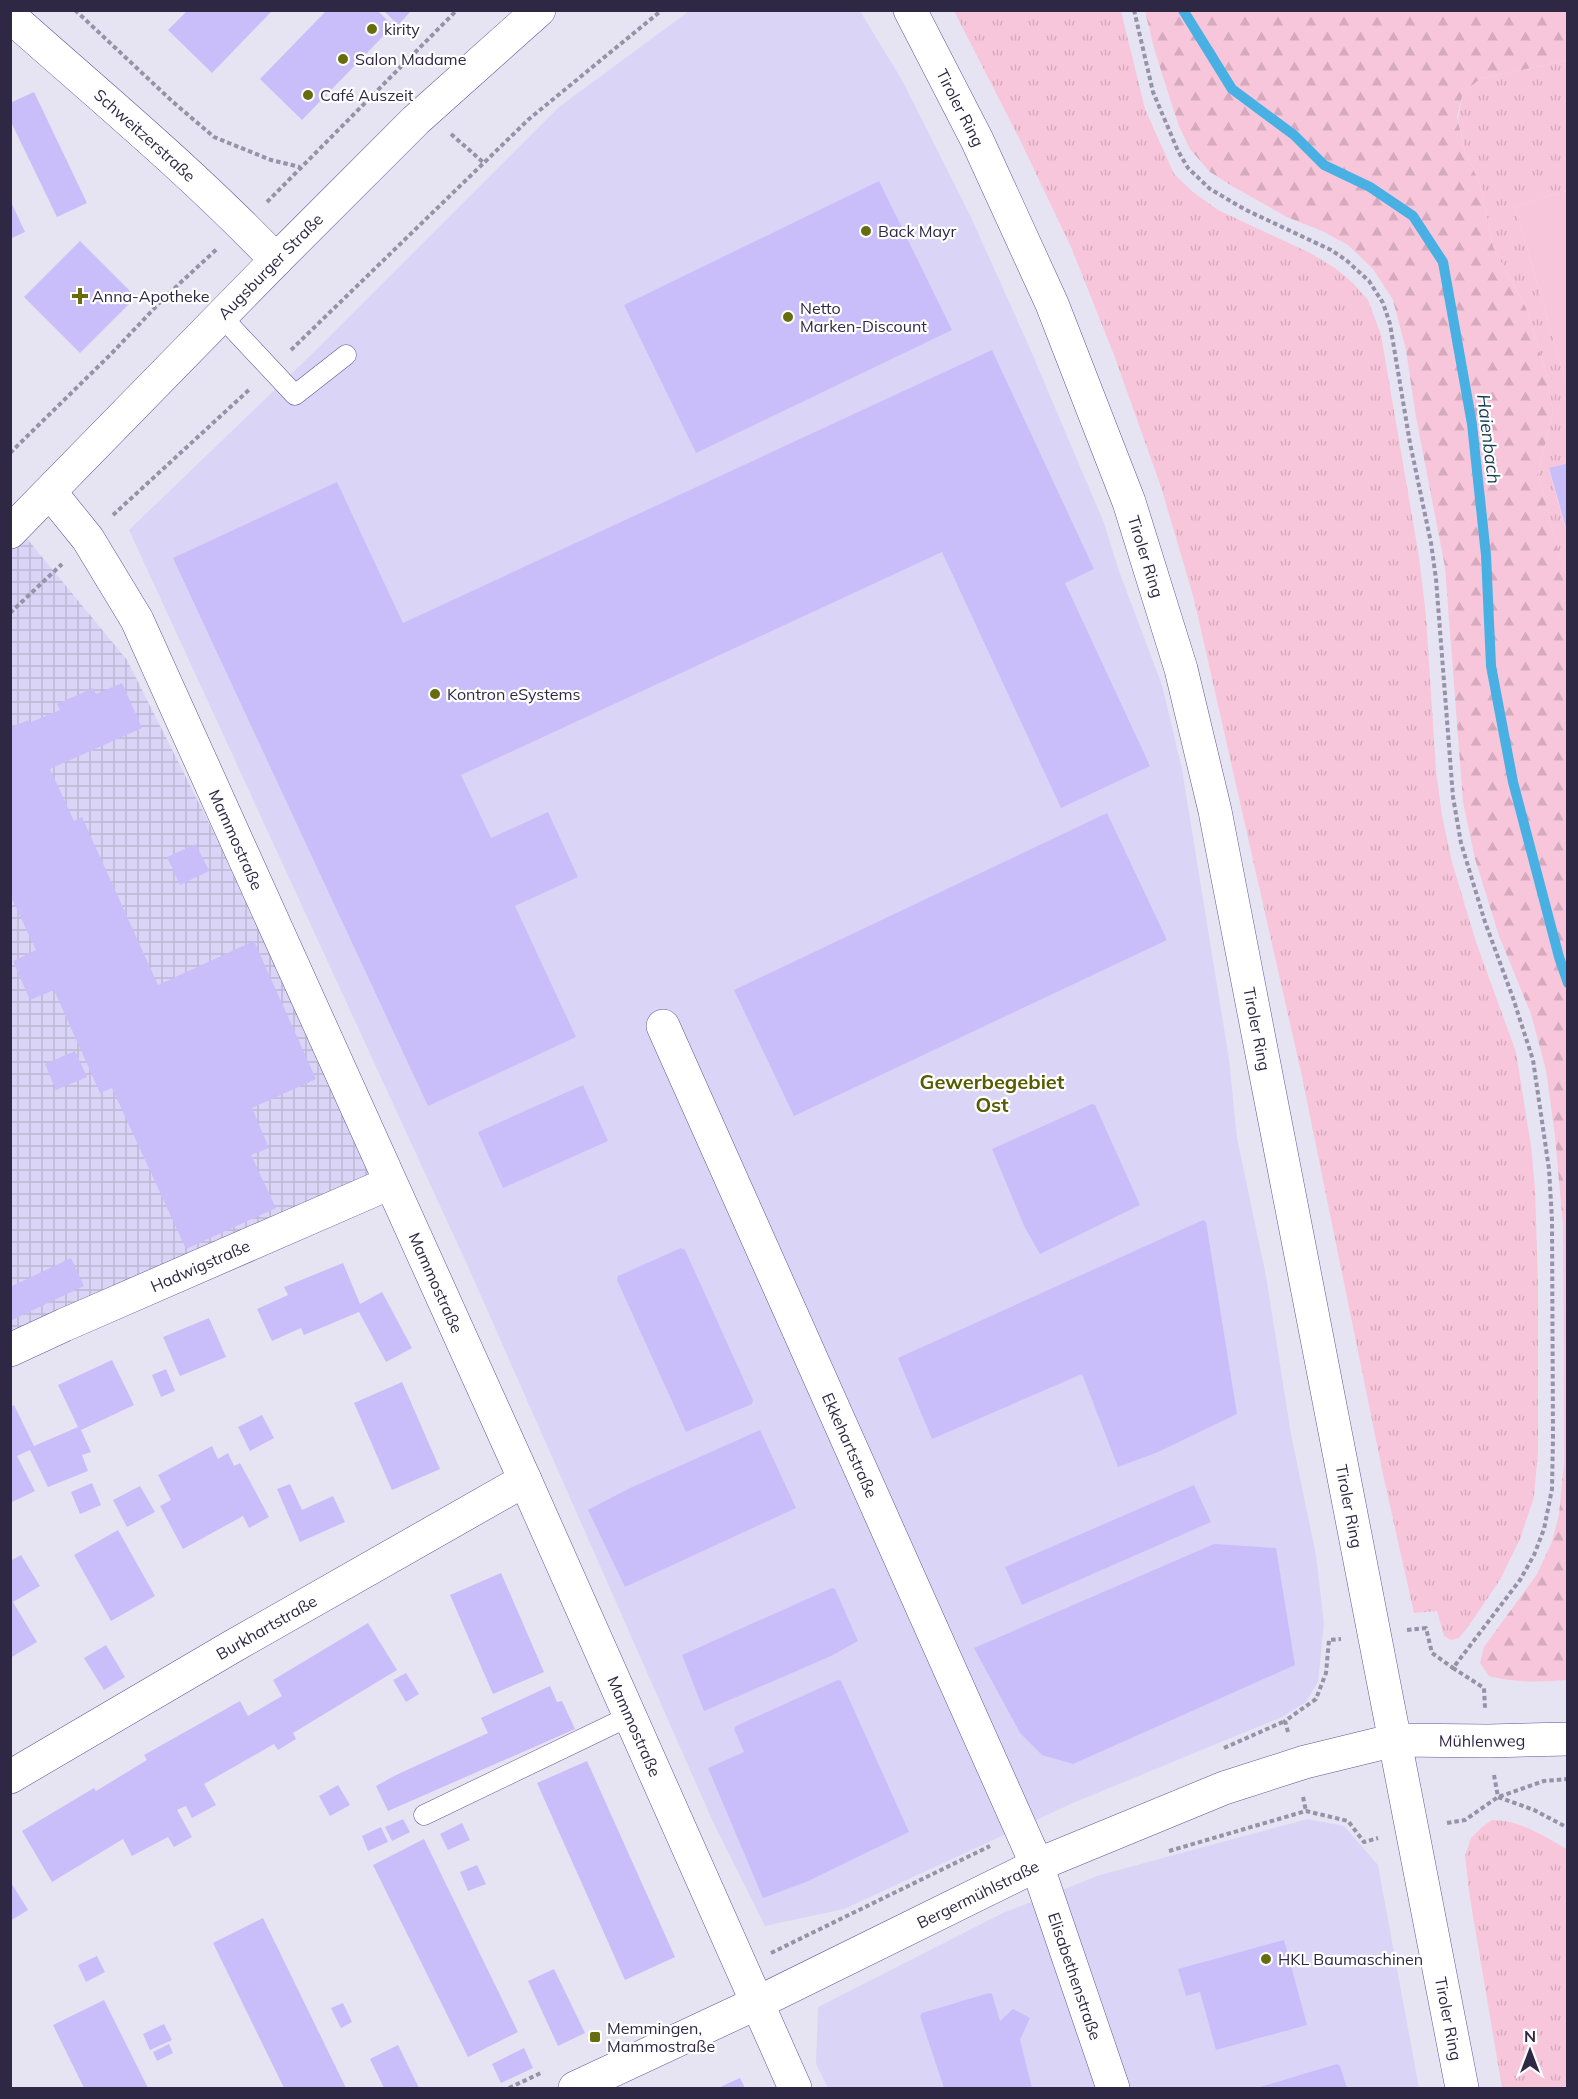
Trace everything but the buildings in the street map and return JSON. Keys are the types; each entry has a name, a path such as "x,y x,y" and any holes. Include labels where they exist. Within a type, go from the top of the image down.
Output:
{"street":[{"name":"Augsburger Straße","path":"10,532 416,120 539,10"},
{"name":"Tiroler Ring","path":"910,10 977,140 1052,304 1129,502 1181,669 1217,823 1462,2088"},
{"name":"Schweitzerstraße","path":"10,16 132,123 244,226 276,260"},
{"name":"Mammostraße","path":"50,492 88,539 137,620 525,1480 795,2088"},
{"name":"Ekkehartstraße","path":"663,1026 1037,1865"},
{"name":"Hadwigstraße","path":"10,1350 390,1183"},
{"name":"Burkhartstraße","path":"10,1777 235,1645 525,1480"},
{"name":"Mühlenweg","path":"1395,1740 1568,1739"},
{"name":"Bergermühlstraße","path":"575,2088 757,2003 1037,1865 1224,1788 1305,1762 1395,1740"},
{"name":"Elisabethenstraße","path":"1037,1865 1113,2088"}],"lane":[{"path":"221,316 295,395 346,355"},
{"path":"424,1815 630,1716"}],"path":[{"path":"75,10 188,117 214,137 271,160 300,167"},
{"path":"10,453 112,353 166,296 244,226 457,10"},
{"path":"10,613 271,369 529,119 662,10"},
{"path":"1134,10 1153,92 1178,151 1188,168 1210,189 1246,210 1331,250 1346,260 1369,281 1383,303 1390,324 1436,579 1452,787 1461,843 1485,922 1533,1060 1549,1168 1553,1278 1552,1488 1544,1529 1524,1572 1453,1668 1484,1688 1488,1741 1498,1797"},
{"path":"450,134 484,163"},
{"path":"1364,1842 1412,1829 1465,1820 1498,1797 1544,1781 1568,1779"},
{"path":"1498,1797 1534,1810 1568,1828"}],"shaded area":[{"path":"689,11 860,11 902,80 970,215 1104,523 1119,571 1162,685 1182,769 1229,1059 1237,1138 1266,1276 1291,1434 1316,1555 1324,1623 1318,1682 1306,1702 1282,1717 1073,1803 844,1909 765,1926 713,1822 470,1271 129,530 314,352 559,107"},
{"path":"10,518 127,660 390,1183 10,1365"},
{"path":"1307,1819 1344,1826 1378,1865 1419,2088 828,2088 816,2064 818,2007 1003,1913 1100,1875"}],"green space":[{"path":"954,11 1121,11 1145,109 1174,174 1193,192 1218,210 1310,253 1335,268 1368,300 1381,335 1419,557 1426,616 1436,770 1442,816 1452,862 1476,942 1516,1052 1531,1146 1535,1188 1538,1285 1538,1452 1534,1497 1520,1539 1500,1580 1459,1638 1451,1640 1444,1636 1437,1611 1414,1613 1384,1479 1301,1072 1194,599 1161,487 1114,355 1071,247 1018,136"},
{"path":"1145,11 1567,11 1567,60 1480,79 1463,93 1457,117 1465,151 1481,187 1493,247 1526,308 1545,368 1553,411 1538,474 1559,554 1567,572 1567,1680 1509,1680 1489,1676 1480,1663 1484,1647 1537,1574 1552,1542 1559,1514 1564,1462 1563,1226 1546,1070 1531,1014 1499,936 1475,859 1463,802 1445,567 1416,417 1406,350 1393,300 1373,269 1348,245 1322,231 1287,217 1232,186 1210,172 1190,149 1170,99"},
{"path":"1567,60 1567,191 1515,206 1567,387 1567,463 1549,469 1567,534 1567,572 1559,554 1538,474 1553,411 1545,368 1526,308 1493,247 1481,187 1465,151 1458,119 1463,93 1480,79"},
{"path":"1568,191 1567,387 1515,206"},
{"path":"1492,1820 1522,1826 1567,1849 1567,2088 1502,2088 1465,1856 1471,1838"}],"waterway":[{"name":"Haienbach","path":"1183,10 1232,89 1294,135 1324,165 1370,187 1413,216 1443,262 1472,424 1486,555 1491,666 1513,782 1559,957 1568,983"}],"place":[{"name":"kirity","path":"372,29"},
{"name":"Salon Madame","path":"343,59"},
{"name":"Café Auszeit","path":"308,95"},
{"name":"Back Mayr","path":"866,231"},
{"name":"Anna-Apotheke","path":"80,296"},
{"name":"Netto Marken-Discount","path":"788,317"},
{"name":"Kontron eSystems","path":"435,694"},
{"name":"HKL Baumaschinen","path":"1266,1959"},
{"name":"Memmingen, Mammostraße","path":"595,2037"}],"district":[{"name":"Gewerbegebiet Ost","path":"992,1092"}]}
